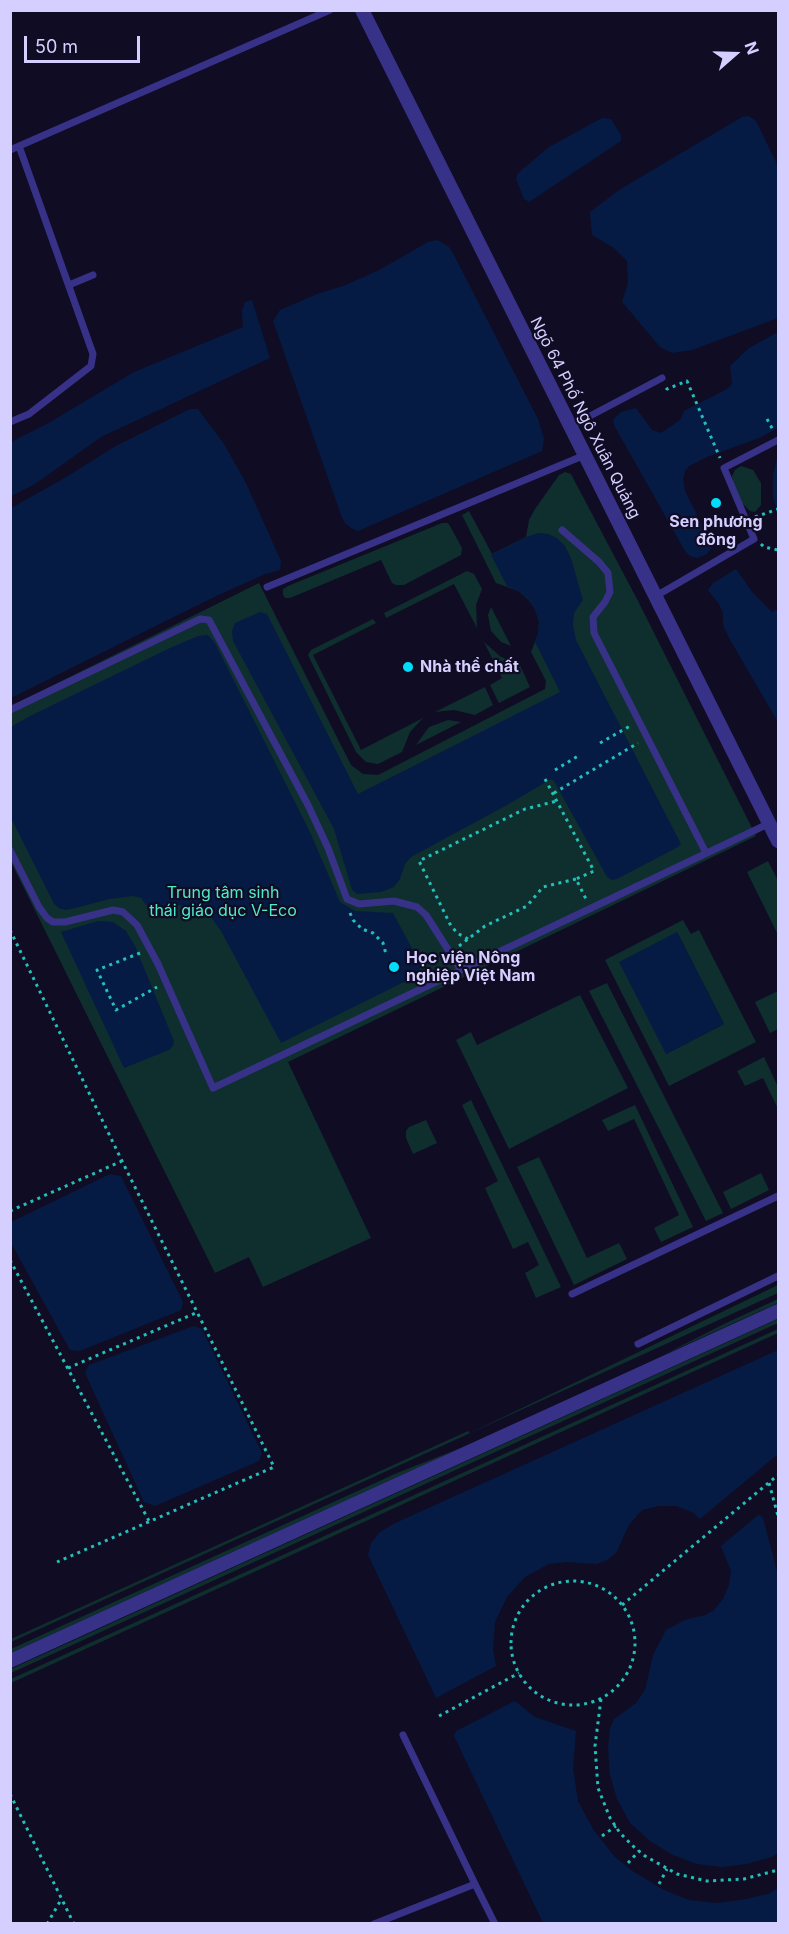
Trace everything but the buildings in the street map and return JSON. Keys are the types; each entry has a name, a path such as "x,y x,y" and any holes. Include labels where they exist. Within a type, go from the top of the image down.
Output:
{"street":[{"name":"Ngõ 64 Phố Ngô Xuân Quảng","path":"362,10 778,838"},
{"path":"10,1661 778,1311"}],"lane":[{"path":"10,150 330,10"},
{"path":"10,422 29,414 91,366 93,354 20,146"},
{"path":"69,285 93,275"},
{"path":"571,426 662,378"},
{"path":"656,596 754,539 724,468 777,437"},
{"path":"267,587 585,455"},
{"path":"562,530 603,565 608,573 610,592 593,617 594,633 706,853"},
{"path":"10,710 200,620 209,620 313,816 347,899 359,904 394,901 417,907 426,915 461,970"},
{"path":"10,850 39,907 53,921 65,922 113,910 123,912 137,925 158,964 213,1088 770,823"},
{"path":"572,1294 778,1196"},
{"path":"638,1344 778,1276"},
{"path":"404,1735 495,1923"},
{"path":"374,1923 475,1884"}],"path":[{"path":"662,378 667,389 687,381 719,456"},
{"path":"767,419 777,437"},
{"path":"746,520 778,509"},
{"path":"754,539 764,547 778,550"},
{"path":"600,743 629,726"},
{"path":"553,794 638,744"},
{"path":"605,755 609,761"},
{"path":"555,770 578,756"},
{"path":"585,766 589,772"},
{"path":"450,953 485,926 526,906 543,887 576,879 594,871 545,779"},
{"path":"468,939 457,933 450,924 419,861 525,809 557,801"},
{"path":"576,879 591,909"},
{"path":"353,920 362,929 373,933 383,943 387,954"},
{"path":"10,930 274,1467 57,1562"},
{"path":"138,953 97,970 116,1010 153,989"},
{"path":"10,1211 122,1161"},
{"path":"10,1260 148,1521"},
{"path":"68,1368 198,1312"},
{"path":"622,1605 778,1475"},
{"path":"769,1483 778,1516"},
{"path":"561,1582 585,1582 608,1592 622,1605 631,1620 634,1631 634,1656 625,1678 601,1699 585,1705 573,1706 550,1701 530,1687 519,1673 513,1655 512,1631 522,1609 539,1591 561,1582"},
{"path":"439,1716 519,1673"},
{"path":"601,1699 595,1746 595,1773 603,1804 616,1826 639,1851 667,1869 693,1878 725,1882 753,1878 778,1870"},
{"path":"10,1794 74,1923"},
{"path":"602,1836 616,1826"},
{"path":"628,1863 639,1851"},
{"path":"659,1884 667,1869"},
{"path":"47,1923 62,1898"}],"green space":[{"path":"741,466 753,470 761,483 761,505 755,512 750,511 742,503 733,483 732,476"},
{"name":"Trung tâm sinh thái giáo dục V-Eco","path":"565,472 571,474 638,601 756,836 288,1062 371,1238 263,1287 249,1257 215,1273 11,862 11,706 259,583 351,765 363,774 378,775 545,689 546,681 531,652 538,634 539,622 535,609 518,591 496,583 462,515 469,511 492,554 526,537 529,520 535,509 559,475"},
{"path":"442,523 448,523 450,526 462,548 461,555 404,585 392,583 381,560 290,598 285,598 283,595 283,589 288,586"},
{"path":"467,571 474,574 482,589 476,605 477,628 454,584 386,618 384,613"},
{"path":"491,607 511,646 501,642 491,631 488,615"},
{"path":"373,619 376,623 313,655 361,750 423,718 410,732 402,752 378,764 366,762 356,752 308,655 311,650"},
{"path":"484,642 501,657 519,663 530,687 499,703 490,685 502,678"},
{"path":"485,687 493,705 475,715 454,710 435,712"},
{"path":"448,720 461,722 416,745 429,727"},
{"path":"768,861 778,881 778,935 747,872"},
{"path":"683,920 691,934 699,930 756,1042 669,1086 605,960","holes":["677,932 724,1024 666,1054"]},
{"path":"607,983 723,1213 706,1221 589,991"},
{"path":"778,991 778,1029 770,1033 755,1002"},
{"path":"580,995 628,1088 509,1149 456,1040 471,1032 477,1045"},
{"path":"764,1057 778,1087 778,1109 763,1078 745,1086 737,1071"},
{"path":"471,1100 561,1287 536,1298 525,1273 539,1265 528,1242 513,1249 485,1188 498,1181 462,1105"},
{"path":"635,1105 693,1227 661,1242 654,1228 679,1215 634,1119 608,1131 602,1120"},
{"path":"426,1120 437,1143 413,1154 406,1138 406,1131 409,1127"},
{"path":"539,1157 587,1258 619,1243 627,1259 574,1285 517,1167"},
{"path":"761,1173 769,1190 731,1209 723,1192"},
{"path":"778,1285 778,1293 11,1642 11,1639 468,1431 470,1433"},
{"path":"778,1299 778,1303 663,1355 726,1323"},
{"path":"778,1319 778,1323 11,1673 11,1669"},
{"path":"778,1329 778,1333 11,1683 11,1679"},
{"path":"463,1447 11,1653 11,1649 397,1473"}],"water":[{"path":"749,116 756,121 778,166 778,318 692,350 672,353 660,347 622,302 628,283 627,261 614,248 592,235 590,212 619,190 742,117"},
{"path":"602,118 611,119 621,135 621,141 529,202 524,199 516,179 518,173 549,147"},
{"path":"438,240 449,247 454,255 538,419 544,439 542,451 358,531 345,523 341,515 273,321 280,310 317,294 346,285 379,270 428,242"},
{"path":"252,300 270,358 101,437 35,484 11,496 11,442 47,424 134,372 243,327 242,311 245,302"},
{"path":"778,332 778,428 759,438 707,457 689,466 685,471 683,479 685,491 709,539 711,548 707,554 697,558 690,556 685,551 613,420 621,412 636,408 652,430 661,433 680,420 684,411 727,389 732,384 730,366 749,348"},
{"path":"190,409 198,409 224,444 246,483 281,561 280,570 263,575 214,597 11,698 11,508 114,447"},
{"path":"778,455 778,516 773,496 773,475"},
{"path":"538,533 557,538 565,546 571,558 583,600 574,613 573,625 576,640 681,844 612,880 607,877 551,779 411,857 394,887 381,892 357,894 352,890 334,829 233,641 232,631 235,623 260,612 267,614 358,794 560,692 535,642 539,622 535,609 528,598 507,586 491,555"},
{"path":"736,569 753,593 772,612 778,609 778,722 729,638 723,625 723,613 708,590 713,583"},
{"path":"208,635 215,643 310,832 340,902 355,911 393,913 421,965 418,975 281,1043 221,931 211,917 195,908 178,905 154,909 148,907 141,898 133,896 110,899 67,910 60,909 54,904 11,818 11,727 170,648 198,636"},
{"path":"98,921 113,922 126,931 135,946 174,1041 169,1050 124,1068 61,932"},
{"path":"677,932 724,1024 666,1054 619,962"},
{"path":"110,1174 121,1176 183,1302 181,1310 80,1351 70,1350 11,1243 11,1222"},
{"path":"194,1326 202,1329 262,1453 259,1461 155,1506 144,1502 85,1373 89,1365"},
{"path":"778,1350 778,1454 700,1519 692,1512 676,1506 659,1506 642,1510 629,1525 616,1553 607,1560 597,1564 566,1562 549,1564 525,1577 507,1597 495,1622 493,1649 496,1666 436,1698 368,1555 371,1543 379,1533 393,1524"},
{"path":"760,1515 763,1518 778,1575 778,1853 747,1864 722,1867 697,1864 673,1855 650,1841 630,1823 617,1799 610,1775 608,1748 610,1728 614,1719 636,1703 645,1690 653,1655 666,1630 685,1620 713,1611 723,1599 729,1585 731,1571 721,1546"},
{"path":"515,1701 535,1717 576,1731 573,1768 578,1801 593,1829 614,1856 634,1872 664,1890 689,1900 716,1903 741,1900 768,1894 778,1888 778,1923 543,1923 454,1736 456,1731"}],"place":[{"name":"Sen phương đông","path":"716,503"},
{"name":"Nhà thể chất","path":"408,667"},
{"name":"Học viện Nông nghiệp Việt Nam","path":"394,967"}]}
